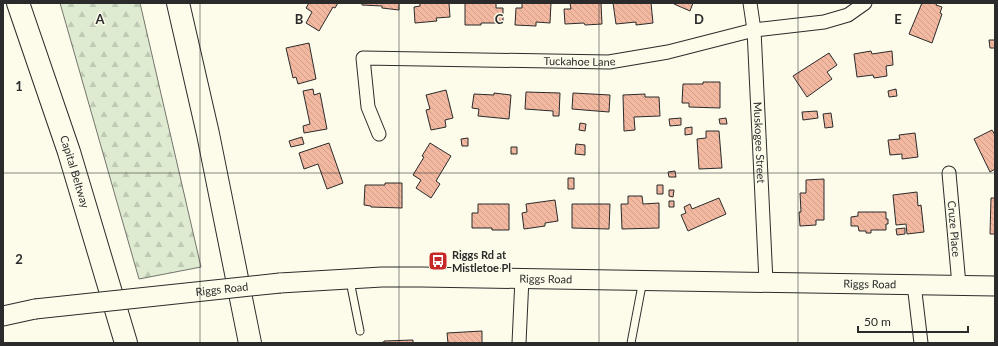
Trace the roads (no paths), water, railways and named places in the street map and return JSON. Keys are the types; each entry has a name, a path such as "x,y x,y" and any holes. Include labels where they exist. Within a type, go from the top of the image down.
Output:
{"highway":[{"name":"Capital Beltway","path":"18,3 69,152 126,343"},
{"path":"178,3 208,134 250,343"}],"main road":[{"name":"Riggs Road","path":"3,316 35,309 280,283 349,278 522,278 995,286"}],"street":[{"name":"Muskogee Street","path":"750,3 754,30 766,282"},
{"name":"Tuckahoe Lane","path":"379,134 368,107 363,58 609,62 668,52 754,30 824,22 848,15 865,3"},
{"name":"Cruze Place","path":"949,173 959,285"},
{"path":"519,343 522,278"},
{"path":"914,284 921,343"}],"lane":[{"path":"349,278 360,331"},
{"path":"631,343 643,280"}],"place":[{"name":"Riggs Rd at Mistletoe Pl","path":"438,261"}]}
